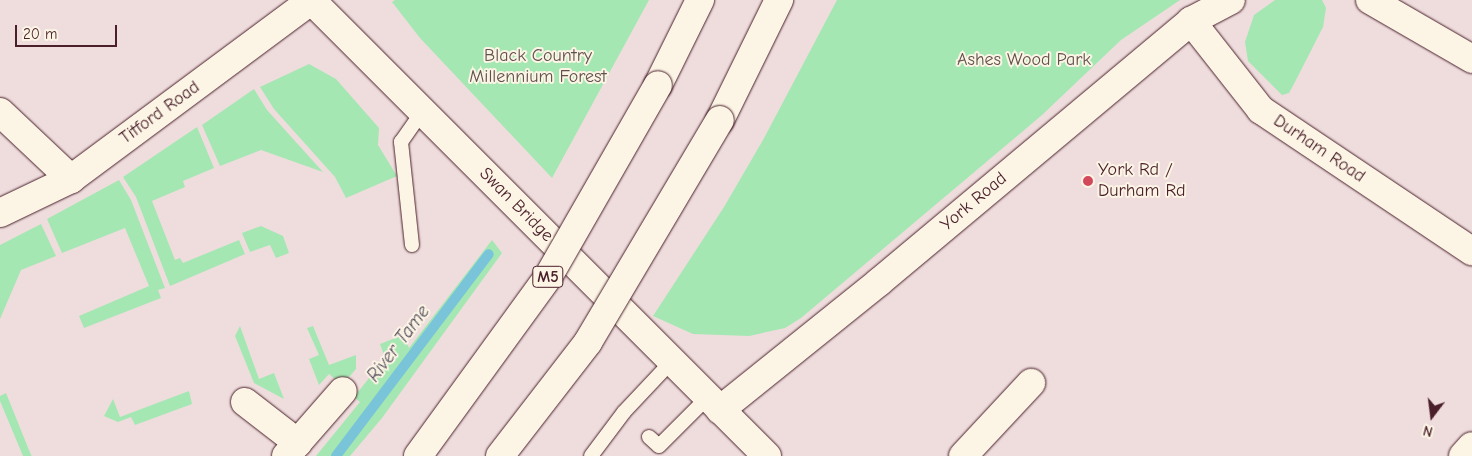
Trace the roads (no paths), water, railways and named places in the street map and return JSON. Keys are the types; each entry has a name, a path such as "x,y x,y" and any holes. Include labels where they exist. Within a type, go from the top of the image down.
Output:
{"main road":[{"name":"Swan Bridge","path":"311,0 767,456"},
{"name":"Titford Road","path":"0,213 71,179 311,0"},
{"name":"M5","path":"418,456 548,277 658,85 700,0"},
{"path":"500,456 588,342 720,120 779,0"},
{"name":"York Road","path":"714,403 879,282 1191,21 1231,0"},
{"path":"1370,0 1472,60"},
{"name":"Durham Road","path":"1191,21 1261,110 1472,251"},
{"path":"0,112 71,179"},
{"path":"963,456 1031,383"},
{"path":"245,402 292,449 342,391"},
{"path":"1463,456 1472,446"}],"lane":[{"path":"412,244 401,142 422,112"},
{"path":"591,456 624,412 672,361"},
{"path":"649,437 664,451 714,403"}],"waterway":[{"name":"River Tame","path":"336,456 489,254"}],"place":[{"name":"York Rd / Durham Rd","path":"1088,181"}],"park label":[{"name":"Ashes Wood Park","path":"1024,60"},
{"name":"Black Country Millennium Forest","path":"538,67"}]}
